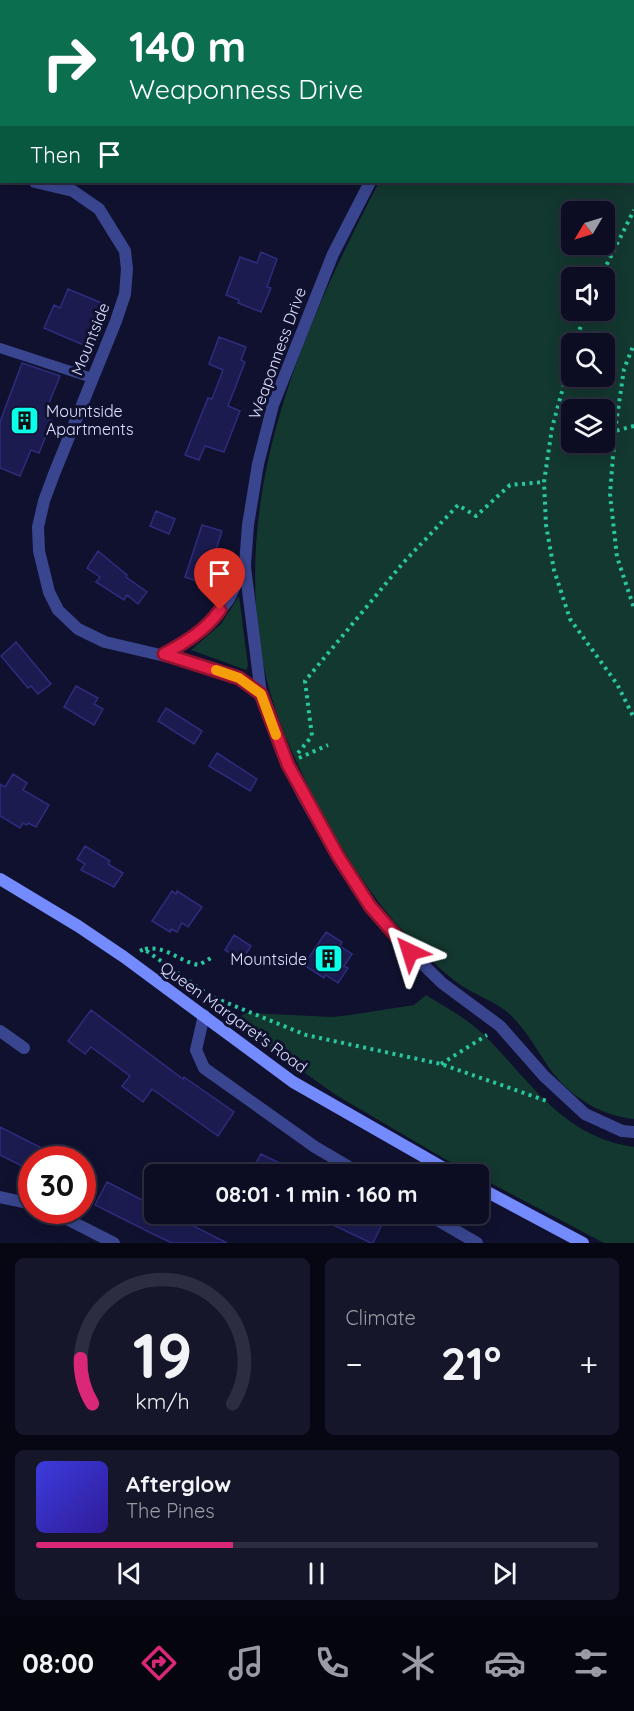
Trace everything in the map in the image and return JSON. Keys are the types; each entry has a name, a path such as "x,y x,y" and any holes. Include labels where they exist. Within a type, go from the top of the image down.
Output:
{"main road":[{"name":"Queen Margaret's Road","path":"0,879 124,957 293,1082 436,1164"},
{"path":"489,1193 584,1243"}],"street":[{"name":"Mountside","path":"39,183 74,191 90,201 110,224 125,251 127,269 125,294 44,501 38,527 39,551 49,592 58,610 88,635 130,650 164,654 239,678 261,694"},
{"name":"Weaponness Drive","path":"164,654 191,639 212,621 229,599 244,565 258,464 273,405 333,254 369,183"},
{"path":"244,565 261,694 288,765 338,856 370,906 421,964 500,1026 544,1076 585,1114 622,1131 634,1132"},
{"path":"204,1015 196,1050 204,1068 315,1147 344,1164"},
{"path":"0,1031 24,1048"},
{"path":"0,1197 18,1201"},
{"path":"77,1224 114,1243"},
{"path":"444,1224 477,1243"}],"lane":[{"path":"0,348 92,378"}],"path":[{"path":"606,267 634,210"},
{"path":"634,344 624,369 615,431 634,426"},
{"path":"563,387 552,428 544,482 546,525 554,570 570,619 617,684 634,718"},
{"path":"613,453 610,494 617,557 634,608"},
{"path":"288,765 312,736 305,681 403,563 458,506 476,516 510,485 544,482"},
{"path":"288,765 328,745"},
{"path":"124,957 154,947 190,964 199,965 211,958"},
{"path":"144,949 210,996 306,1035 441,1064 552,1102"},
{"path":"441,1064 500,1026"},
{"path":"477,1028 486,1035"}],"green space":[{"path":"378,183 634,183 634,1119 598,1109 566,1088 513,1017 501,1007 462,986 430,959 404,932 373,894 344,852 309,788 280,721 268,687 261,651 255,589 258,528 267,467 282,408 325,293"},
{"path":"239,596 248,666 246,670 191,650 221,624"},
{"path":"426,995 456,1013 477,1029 549,1104 567,1119 586,1131 609,1141 634,1147 634,1243 604,1243 489,1182 489,1164 454,1164 443,1158 336,1095 236,1024 238,1018 246,1013 332,1017 414,1005"}],"building":[{"path":"261,252 277,259 267,287 271,288 261,312 238,303 239,300 226,295 240,257 257,263"},
{"path":"68,289 104,304 86,346 44,328 54,305 60,308"},
{"path":"219,337 246,347 241,360 245,362 228,406 240,411 224,452 205,446 199,460 185,455 208,398 212,399 223,370 209,364"},
{"name":"Mountside Apartments","path":"22,363 60,376 45,413 47,414 45,418 52,421 39,453 31,450 20,476 0,468 0,422"},
{"path":"156,511 175,519 169,534 150,526"},
{"path":"202,525 222,531 205,584 185,577"},
{"path":"98,551 127,575 126,577 147,592 138,604 127,595 124,600 96,582 100,577 87,568"},
{"path":"16,642 51,684 38,694 31,686 28,688 1,656"},
{"path":"76,686 98,698 94,704 103,709 94,725 64,707"},
{"path":"166,708 202,731 194,744 158,721"},
{"path":"217,753 257,779 250,791 209,766"},
{"path":"13,774 27,783 23,790 49,805 36,827 23,823 20,828 0,816 0,784 5,787"},
{"path":"85,846 110,861 108,864 123,873 114,887 81,870 85,864 77,859"},
{"path":"172,891 176,894 177,891 202,907 188,927 182,923 177,932 171,929 170,932 152,921"},
{"name":"Mountside","path":"326,932 342,942 340,946 352,954 344,966 348,968 338,983 326,975 324,978 304,965"},
{"path":"234,935 251,946 242,960 225,950"},
{"path":"91,1010 183,1079 184,1077 234,1112 218,1136 152,1089 143,1102 122,1086 130,1076 91,1047 85,1054 68,1041"},
{"path":"0,1127 37,1146 18,1146 18,1164 0,1155"},
{"path":"261,1154 282,1164 256,1164"},
{"path":"107,1182 144,1201 144,1224 190,1224 227,1243 172,1243 96,1205"},
{"path":"331,1224 382,1224 371,1243"}],"slow traffic":[{"path":"216,670 239,678 261,694 276,735"}],"place":[{"name":"Mountside Apartments","path":"25,420"},
{"name":"Mountside","path":"328,959"}],"route":[{"path":"220,610 212,621 191,639 164,654 239,678 261,694 288,765 303,796 370,906 410,952"}]}
